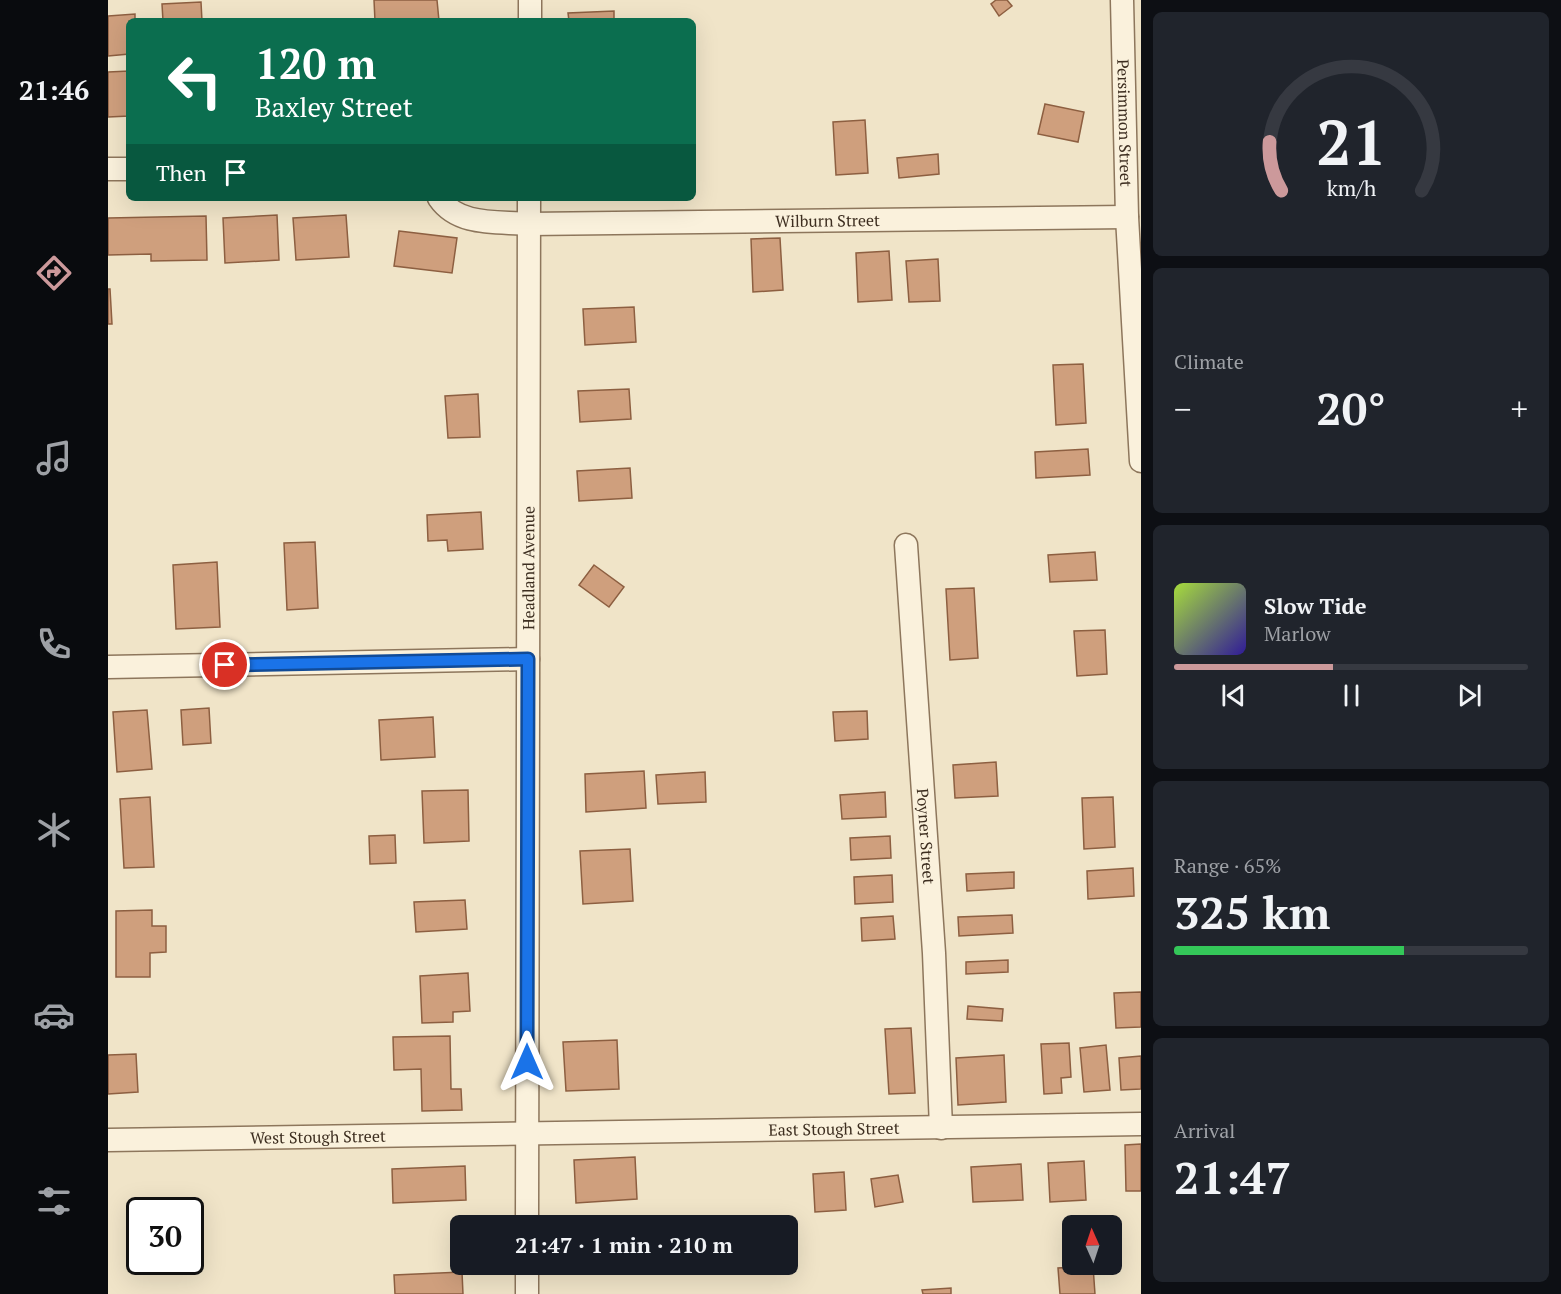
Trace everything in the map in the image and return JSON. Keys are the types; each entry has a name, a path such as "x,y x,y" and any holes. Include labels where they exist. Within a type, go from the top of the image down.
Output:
{"street":[{"path":"530,0 530,18"},
{"name":"Persimmon Street","path":"1122,0 1127,218 1141,461"},
{"path":"108,169 126,169"},
{"name":"Wilburn Street","path":"441,201 445,207 465,218 529,224 1127,218"},
{"name":"Headland Avenue","path":"527,1215 529,201"},
{"name":"Poyner Street","path":"906,545 934,953 941,1128"},
{"path":"108,667 528,659"},
{"name":"East Stough Street","path":"527,1134 1141,1124"},
{"name":"West Stough Street","path":"108,1140 527,1134"},
{"path":"527,1275 527,1294"}],"building":[{"path":"374,0 437,0 439,18 375,18"},
{"path":"996,0 1007,0 1012,6 999,16 991,4"},
{"path":"201,2 202,18 163,18 162,4"},
{"path":"614,11 614,18 569,18 568,13"},
{"path":"135,14 135,18 126,18 126,54 108,56 108,16"},
{"path":"126,71 126,116 108,117 108,72"},
{"path":"1045,104 1084,112 1078,142 1038,134"},
{"path":"865,120 868,173 836,175 833,122"},
{"path":"938,154 939,174 899,178 897,158"},
{"path":"277,215 279,260 225,263 223,218"},
{"path":"346,215 349,257 296,260 293,218"},
{"path":"206,216 207,260 151,261 151,254 108,255 108,218"},
{"path":"399,231 457,238 452,273 394,266"},
{"path":"780,238 783,290 753,292 751,239"},
{"path":"889,251 892,300 858,302 856,253"},
{"path":"938,259 940,301 909,302 906,261"},
{"path":"108,289 110,289 112,324 108,324"},
{"path":"634,307 636,342 585,345 583,309"},
{"path":"1083,364 1086,423 1056,425 1053,365"},
{"path":"629,389 631,419 580,422 578,391"},
{"path":"478,394 480,437 448,438 445,396"},
{"path":"1088,449 1090,475 1036,478 1035,452"},
{"path":"630,468 632,498 579,501 577,471"},
{"path":"481,512 483,549 448,551 447,540 428,541 427,515"},
{"path":"315,542 318,608 287,610 284,543"},
{"path":"1095,552 1097,580 1050,582 1048,555"},
{"path":"217,562 220,627 176,629 173,565"},
{"path":"594,565 624,587 609,607 579,585"},
{"path":"974,588 978,658 950,660 946,589"},
{"path":"1105,630 1107,674 1077,676 1074,631"},
{"path":"209,708 211,743 183,745 181,710"},
{"path":"147,710 152,769 117,772 113,712"},
{"path":"867,711 868,739 835,741 833,712"},
{"path":"433,717 435,757 381,760 379,720"},
{"path":"996,762 998,796 955,798 953,765"},
{"path":"644,771 646,808 586,812 585,774"},
{"path":"705,772 706,802 658,804 656,775"},
{"path":"468,790 469,841 424,843 422,791"},
{"path":"885,792 886,817 842,819 840,795"},
{"path":"150,797 154,867 124,868 120,799"},
{"path":"1113,797 1115,847 1084,849 1082,798"},
{"path":"395,835 396,863 370,864 369,836"},
{"path":"890,836 891,858 851,860 850,838"},
{"path":"630,849 633,901 583,904 580,851"},
{"path":"1133,868 1134,896 1088,899 1087,871"},
{"path":"1014,872 1014,888 967,891 966,874"},
{"path":"892,875 893,902 855,904 854,877"},
{"path":"465,900 467,929 416,932 414,902"},
{"path":"152,910 152,926 166,926 166,952 150,953 150,977 116,977 116,911"},
{"path":"1012,915 1013,933 959,936 958,917"},
{"path":"893,916 895,939 862,941 861,918"},
{"path":"1008,960 1008,972 966,974 966,962"},
{"path":"468,973 470,1011 453,1012 453,1022 422,1023 420,976"},
{"path":"1141,992 1141,1027 1116,1028 1114,993"},
{"path":"968,1006 1003,1009 1002,1021 967,1019"},
{"path":"911,1028 915,1093 889,1094 885,1029"},
{"path":"450,1036 451,1089 461,1089 462,1110 422,1111 421,1069 394,1070 393,1037"},
{"path":"617,1040 619,1089 566,1091 563,1042"},
{"path":"1069,1043 1071,1077 1061,1078 1062,1093 1044,1094 1041,1044"},
{"path":"1106,1045 1110,1090 1084,1092 1080,1048"},
{"path":"136,1054 138,1092 108,1094 108,1055"},
{"path":"1004,1055 1006,1102 958,1105 956,1058"},
{"path":"1141,1056 1141,1089 1121,1090 1119,1058"},
{"path":"1141,1144 1141,1191 1126,1191 1125,1145"},
{"path":"635,1157 637,1199 576,1203 574,1160"},
{"path":"1084,1161 1086,1200 1050,1202 1048,1163"},
{"path":"1021,1164 1023,1200 973,1202 971,1167"},
{"path":"465,1166 466,1200 393,1203 392,1169"},
{"path":"844,1172 846,1210 815,1212 813,1174"},
{"path":"898,1175 903,1202 875,1207 871,1179"},
{"path":"1058,1268 1062,1268 1062,1275 1094,1275 1095,1294 1060,1294"},
{"path":"450,1273 450,1275 462,1275 463,1294 395,1294 394,1275"},
{"path":"951,1288 951,1294 923,1294 922,1290"}],"route":[{"path":"225,665 528,659 527,1062"}]}
